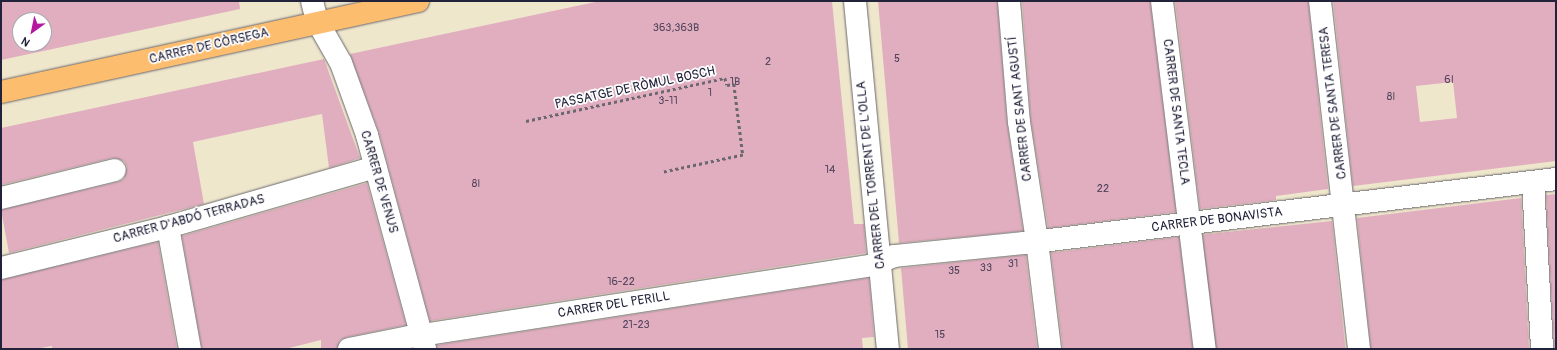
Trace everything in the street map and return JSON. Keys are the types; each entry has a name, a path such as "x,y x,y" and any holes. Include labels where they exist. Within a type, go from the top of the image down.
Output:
{"main road":[{"name":"CARRER DE CÒRSEGA","path":"1,92 315,11 418,1"}],"street":[{"name":"CARRER DEL TORRENT DE L'OLLA","path":"855,1 888,349"},
{"name":"CARRER DE SANT AGUSTÍ","path":"1009,1 1019,122 1037,241 1050,349"},
{"name":"CARRER DE SANTA TECLA","path":"1162,1 1204,349"},
{"name":"CARRER DE SANTA TERESA","path":"1320,1 1345,204 1359,349"},
{"name":"CARRER DE VENUS","path":"315,11 341,63 376,167 424,342"},
{"name":"CARRER D'ABDÓ TERRADAS","path":"1,268 168,227 376,167"},
{"path":"1,198 116,170"},
{"name":"CARRER DE BONAVISTA","path":"879,262 894,256 1037,241 1556,179"},
{"path":"1533,182 1542,349"},
{"path":"168,227 190,349"},
{"name":"CARRER DEL PERILL","path":"349,349 424,342 879,262"}],"path":[{"name":"PASSATGE DE RÒMUL BOSCH","path":"526,121 725,78 727,85 734,84 743,155 664,172"}],"building":[{"path":"1,1 239,1 240,9 52,49 52,12 12,12 12,52 38,52 1,60"},
{"path":"600,1 832,1 854,224 864,224 866,253 430,321 379,132 350,54"},
{"path":"878,1 997,1 1007,123 1023,231 899,243"},
{"path":"1022,1 1150,1 1176,212 1048,228 1031,121"},
{"path":"1175,1 1308,1 1328,189 1276,196 1276,200 1200,209"},
{"path":"1333,1 1556,1 1556,161 1353,186","holes":["1453,82 1457,118 1420,122 1416,86"]},
{"path":"324,59 360,158 329,168 322,114 193,142 204,204 9,253 1,210 118,182 124,179 127,167 124,161 112,158 1,185 1,128"},
{"path":"367,183 406,325 347,337 340,340 337,349 321,349 321,340 285,349 202,349 182,236"},
{"path":"1556,194 1556,349 1554,349 1546,195"},
{"path":"1521,198 1529,349 1371,349 1357,218"},
{"path":"1332,221 1345,349 1215,349 1203,235"},
{"path":"1179,237 1193,349 1063,349 1051,253"},
{"path":"158,242 177,349 52,349 52,346 35,349 1,349 1,280"},
{"path":"1026,255 1037,349 908,349 901,268"},
{"path":"869,278 874,337 862,338 863,349 437,349 437,345"}]}
